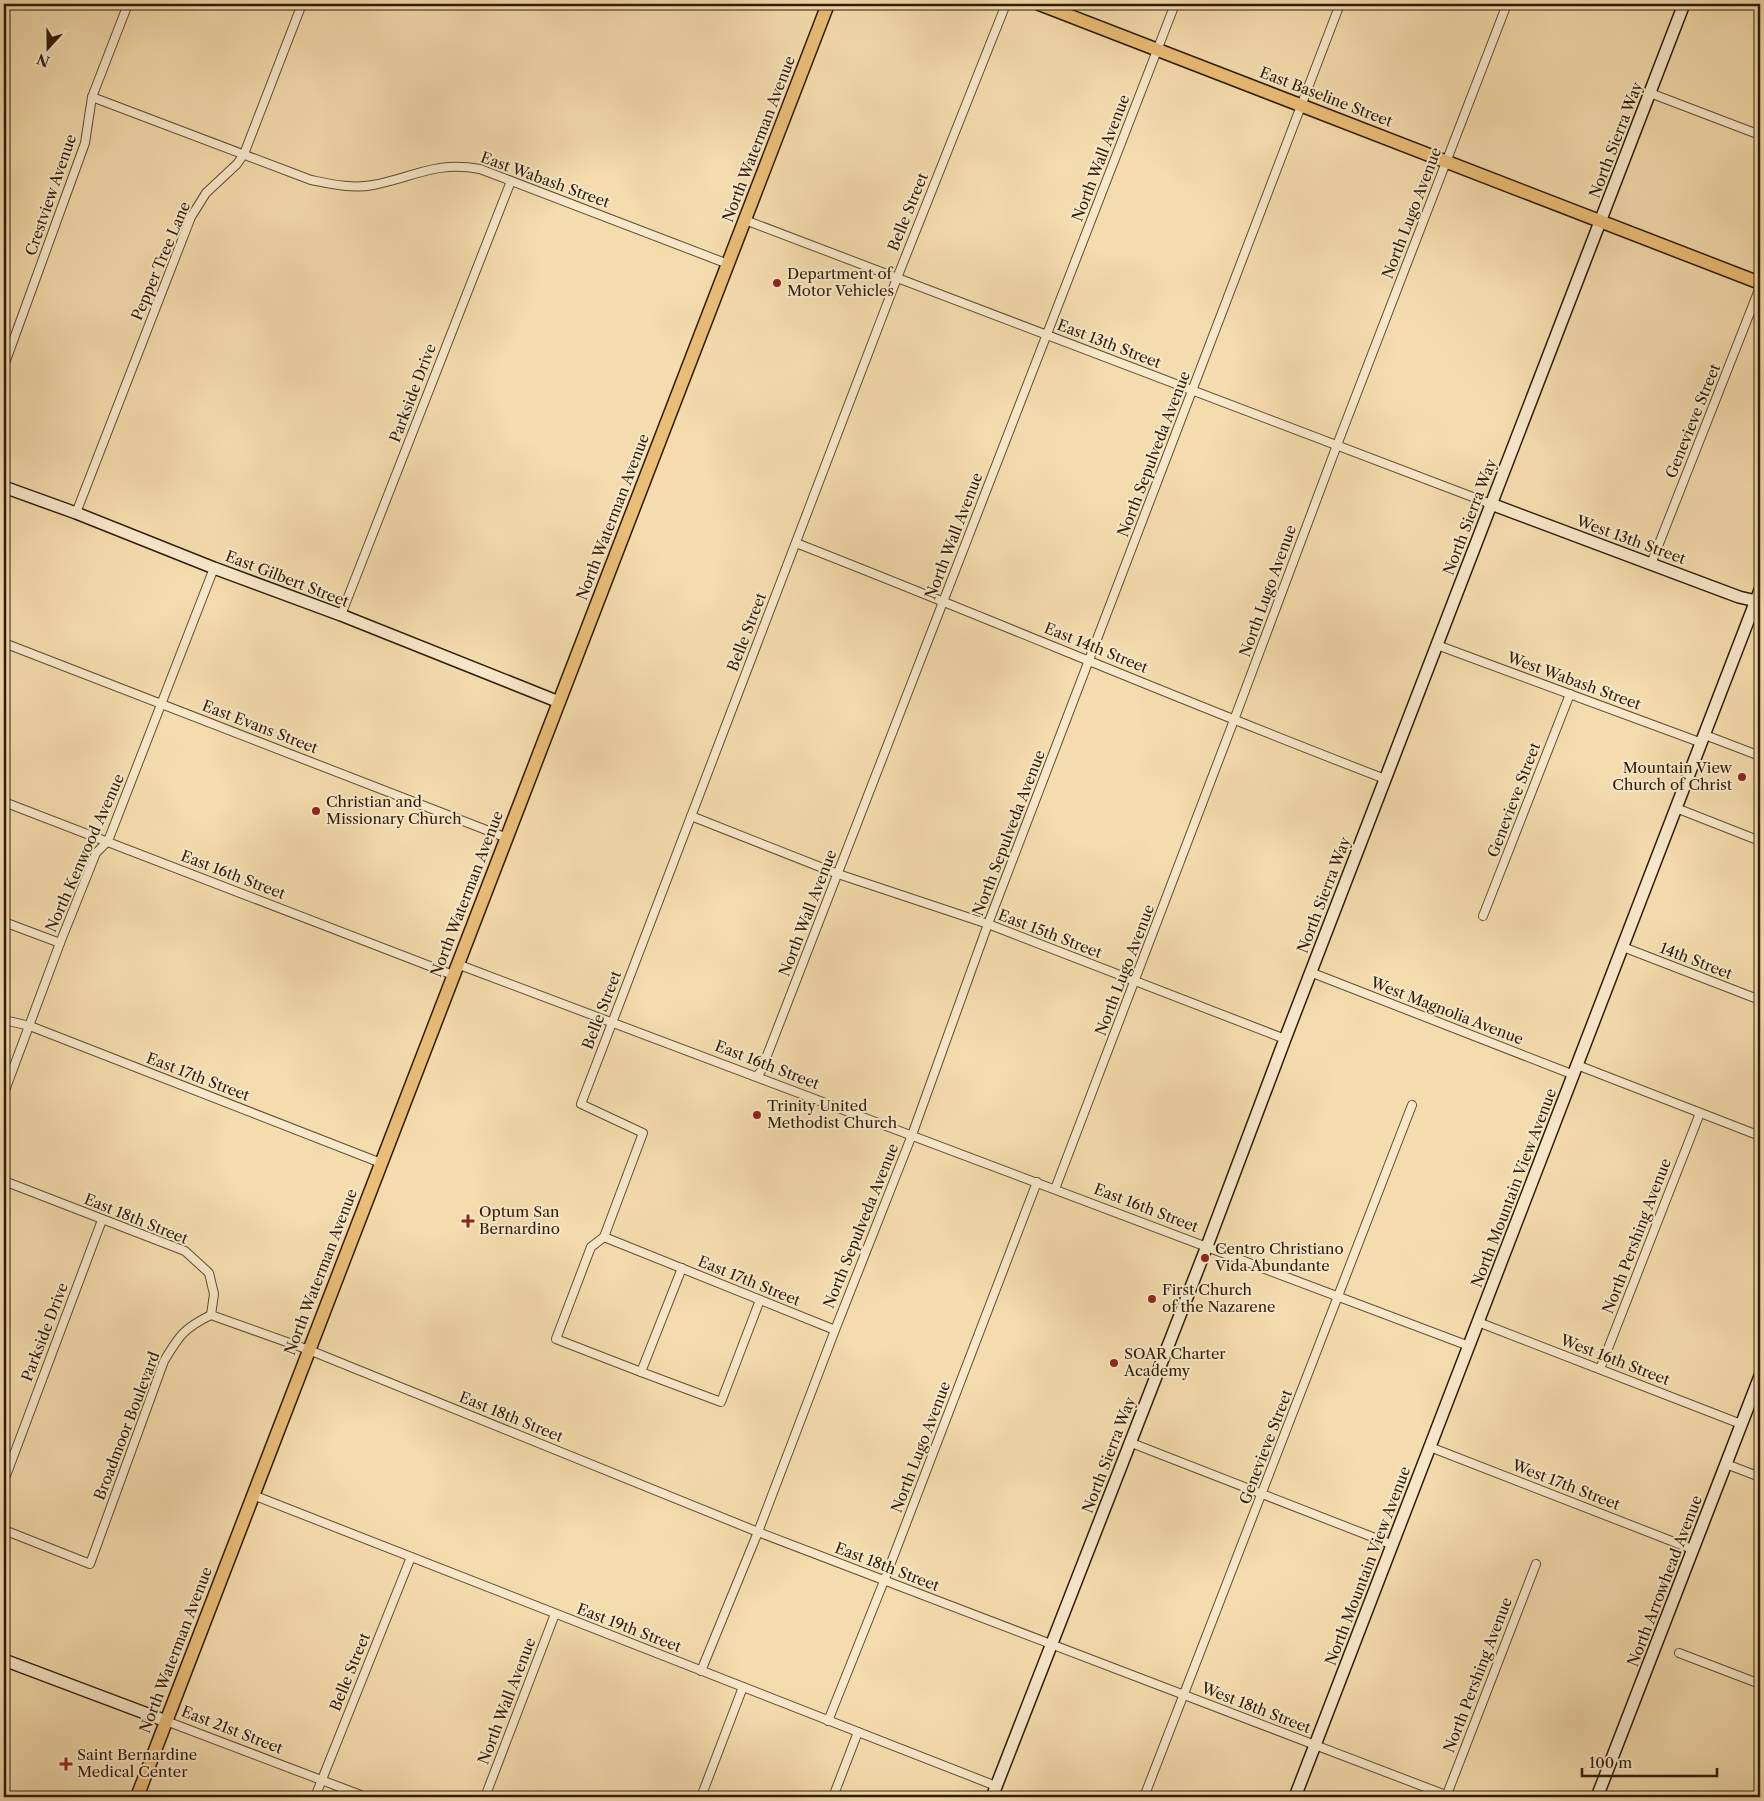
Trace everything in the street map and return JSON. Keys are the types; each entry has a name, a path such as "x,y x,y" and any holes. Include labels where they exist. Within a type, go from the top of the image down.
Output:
{"main road":[{"name":"North Waterman Avenue","path":"137,1797 828,4"},
{"name":"East Baseline Street","path":"1039,4 1760,283"}],"street":[{"name":"Crestview Avenue","path":"4,366 86,143 92,97 128,4"},
{"name":"Pepper Tree Lane","path":"76,513 191,217 206,193 237,164 244,154 302,4"},
{"name":"Belle Street","path":"604,1237 643,1133 581,1104 897,278 1006,4"},
{"name":"North Wall Avenue","path":"757,1076 761,1071 838,874 1175,4"},
{"name":"North Sepulveda Avenue","path":"701,1671 758,1532 834,1330 912,1135 988,924 1303,106 1340,4"},
{"name":"North Lugo Avenue","path":"1055,1189 1337,445 1507,4"},
{"name":"North Sierra Way","path":"994,1792 1207,1246 1284,1039 1684,4"},
{"path":"1650,93 1760,135"},
{"name":"East Wabash Street","path":"92,97 311,180 338,186 372,186 419,171 440,167 461,166 480,169 728,264"},
{"name":"Parkside Drive","path":"340,615 511,180"},
{"name":"East 13th Street","path":"745,220 1491,504"},
{"name":"Genevieve Street","path":"1651,564 1760,287"},
{"name":"East Gilbert Street","path":"4,487 340,615 559,702"},
{"name":"West 13th Street","path":"1491,504 1739,597 1759,598"},
{"name":"East 14th Street","path":"796,543 1385,779"},
{"name":"North Kenwood Avenue","path":"4,1093 96,853 108,841 214,568"},
{"name":"North Mountain View Avenue","path":"1295,1797 1676,808 1759,598"},
{"name":"East Evans Street","path":"4,643 507,838"},
{"name":"West Wabash Street","path":"1437,645 1570,694 1703,739 1760,756"},
{"name":"Genevieve Street","path":"1483,916 1570,694"},
{"name":"East 16th Street","path":"4,802 455,969 613,1022 1207,1246"},
{"path":"1676,808 1760,841"},
{"name":"East 15th Street","path":"691,816 838,874 988,924 1284,1039"},
{"path":"4,922 60,943"},
{"name":"14th Street","path":"1623,947 1760,1000"},
{"name":"West Magnolia Avenue","path":"1310,972 1760,1136"},
{"name":"East 17th Street","path":"4,1020 30,1026 380,1163"},
{"name":"Genevieve Street","path":"1144,1797 1412,1105"},
{"name":"North Pershing Avenue","path":"1600,1369 1700,1113"},
{"name":"East 18th Street","path":"4,1180 185,1251 209,1273 214,1294 210,1315 308,1350 758,1532 1052,1645"},
{"name":"North Lugo Avenue","path":"828,1720 884,1580 1037,1182"},
{"name":"Parkside Drive","path":"4,1481 102,1220"},
{"path":"604,1237 591,1247 556,1339 721,1402 760,1300"},
{"name":"East 17th Street","path":"604,1237 834,1330"},
{"path":"1207,1246 1469,1346"},
{"name":"East 17th Street","path":"641,1372 682,1268"},
{"name":"Broadmoor Boulevard","path":"4,1530 90,1564 164,1361 180,1334 194,1323 210,1315"},
{"name":"West 16th Street","path":"1478,1322 1741,1424"},
{"name":"North Arrowhead Avenue","path":"1598,1797 1760,1376"},
{"path":"1129,1442 1393,1545"},
{"name":"West 17th Street","path":"1430,1447 1692,1549"},
{"path":"1726,1464 1760,1478"},
{"name":"East 19th Street","path":"253,1495 858,1732 994,1792"},
{"name":"Belle Street","path":"315,1797 411,1557"},
{"name":"North Pershing Avenue","path":"1448,1797 1536,1564"},
{"name":"North Wall Avenue","path":"485,1797 556,1614"},
{"name":"West 18th Street","path":"1052,1645 1448,1797"},
{"path":"1679,1653 1760,1684"},
{"name":"East 21st Street","path":"4,1660 366,1797"},
{"path":"701,1797 743,1687"},
{"path":"833,1797 858,1732"}],"place":[{"name":"Department of Motor Vehicles","path":"777,283"},
{"name":"Mountain View Church of Christ","path":"1742,777"},
{"name":"Christian and Missionary Church","path":"316,811"},
{"name":"Trinity United Methodist Church","path":"757,1115"},
{"name":"Optum San Bernardino","path":"468,1221"},
{"name":"Centro Christiano Vida Abundante","path":"1205,1258"},
{"name":"First Church of the Nazarene","path":"1152,1299"},
{"name":"SOAR Charter Academy","path":"1114,1363"},
{"name":"Saint Bernardine Medical Center","path":"66,1764"}]}
